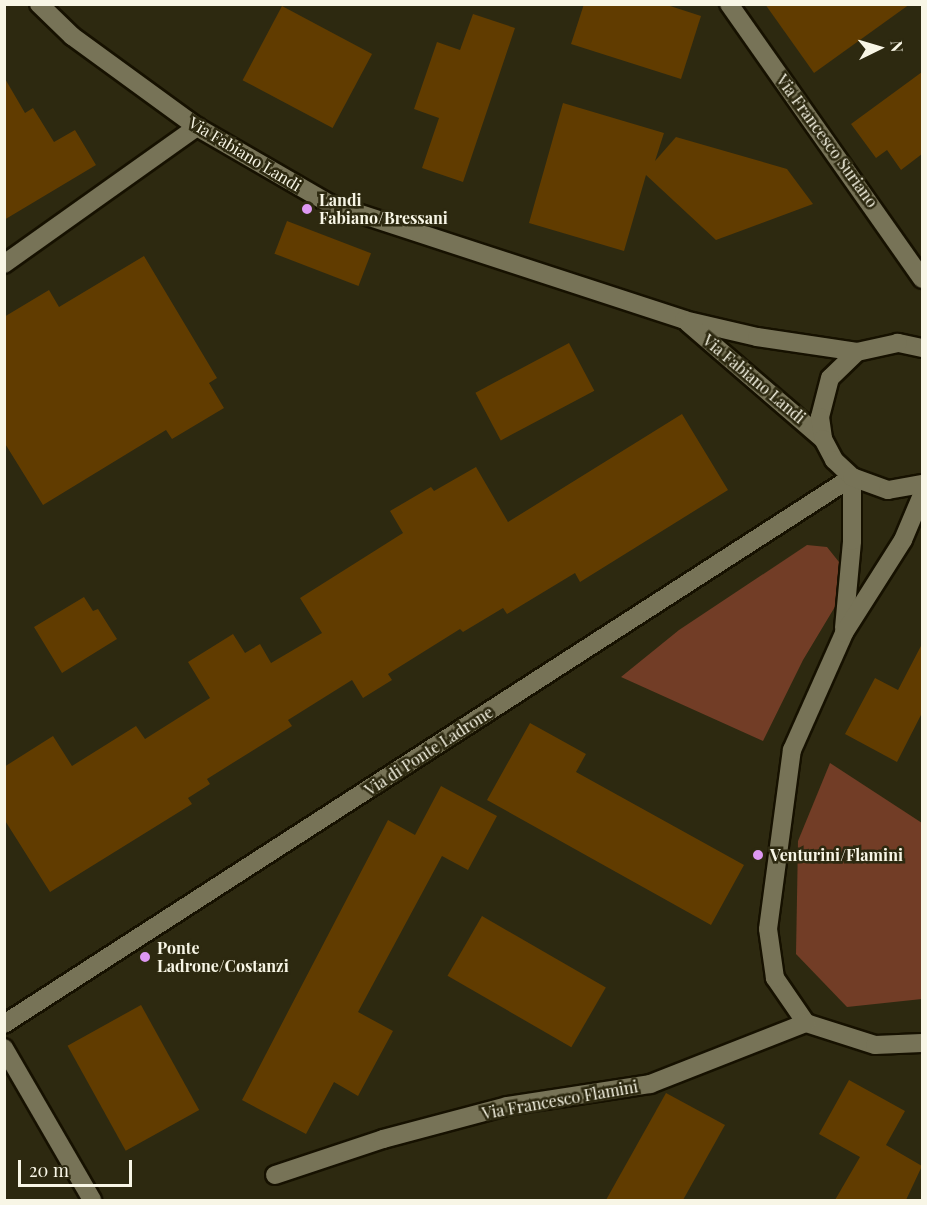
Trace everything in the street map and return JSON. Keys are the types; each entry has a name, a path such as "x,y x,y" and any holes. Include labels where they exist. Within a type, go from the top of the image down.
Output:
{"street":[{"name":"Via Fabiano Landi","path":"39,4 72,36 197,128 330,204 684,320 757,337 857,352"},
{"name":"Via Francesco Suriano","path":"729,4 922,279"},
{"path":"4,264 197,128"},
{"name":"Via Fabiano Landi","path":"684,320 823,439"},
{"path":"922,348 898,342 857,352 842,364 823,396 820,417 823,439 834,460 852,477 888,490 922,484"},
{"path":"844,633 852,541 852,477"},
{"name":"Via di Ponte Ladrone","path":"4,1024 852,477"},
{"path":"922,495 903,540 844,633 792,750 768,929 775,978 806,1023 875,1044 922,1043"},
{"name":"Via Francesco Flamini","path":"275,1175 383,1139 507,1106 650,1084 806,1023"},
{"path":"4,1048 92,1200"}],"shaded area":[{"path":"807,545 827,547 839,562 839,600 803,660 763,741 621,677 679,630"},
{"path":"830,763 922,823 922,999 847,1007 796,954 798,841"}],"building":[{"path":"584,4 664,4 701,16 681,79 571,44"},
{"path":"765,4 910,4 814,73"},
{"path":"282,6 372,54 333,128 243,80"},
{"path":"473,14 515,28 463,182 422,168 439,118 414,109 437,42 460,50"},
{"path":"922,72 922,154 901,170 887,150 876,158 851,124"},
{"path":"4,77 25,113 33,108 54,142 75,130 96,165 4,220"},
{"path":"563,103 664,133 655,161 676,137 787,169 813,204 716,240 646,175 624,251 529,223"},
{"path":"287,221 371,253 358,286 274,254"},
{"path":"144,256 217,378 209,383 224,408 172,439 166,430 43,505 4,442 4,317 49,290 59,307"},
{"path":"569,343 594,391 501,440 475,393"},
{"path":"682,414 728,490 580,582 575,573 507,614 503,608 463,632 460,629 388,674 392,680 363,698 352,680 288,720 292,726 207,779 210,784 188,798 192,804 50,892 4,819 4,767 53,736 72,766 136,726 145,739 210,698 188,662 233,634 245,653 260,644 271,663 322,633 300,598 403,533 390,511 431,487 434,491 476,467 508,522"},
{"path":"84,597 93,611 98,609 117,639 62,673 34,627"},
{"path":"922,644 922,713 897,762 845,734 875,678 898,690"},
{"path":"530,723 586,754 576,772 744,865 711,925 487,800"},
{"path":"441,786 497,816 468,870 442,856 358,1012 393,1031 358,1096 334,1082 306,1134 242,1100 388,820 415,835"},
{"path":"482,916 606,987 571,1047 448,976"},
{"path":"141,1005 199,1110 126,1151 68,1046"},
{"path":"849,1080 905,1111 886,1145 922,1166 906,1200 835,1200 860,1157 819,1134"},
{"path":"666,1093 725,1125 683,1200 606,1200"}],"place":[{"name":"Landi Fabiano/Bressani","path":"307,209"},
{"name":"Venturini/Flamini","path":"758,855"},
{"name":"Ponte Ladrone/Costanzi","path":"145,957"}]}
